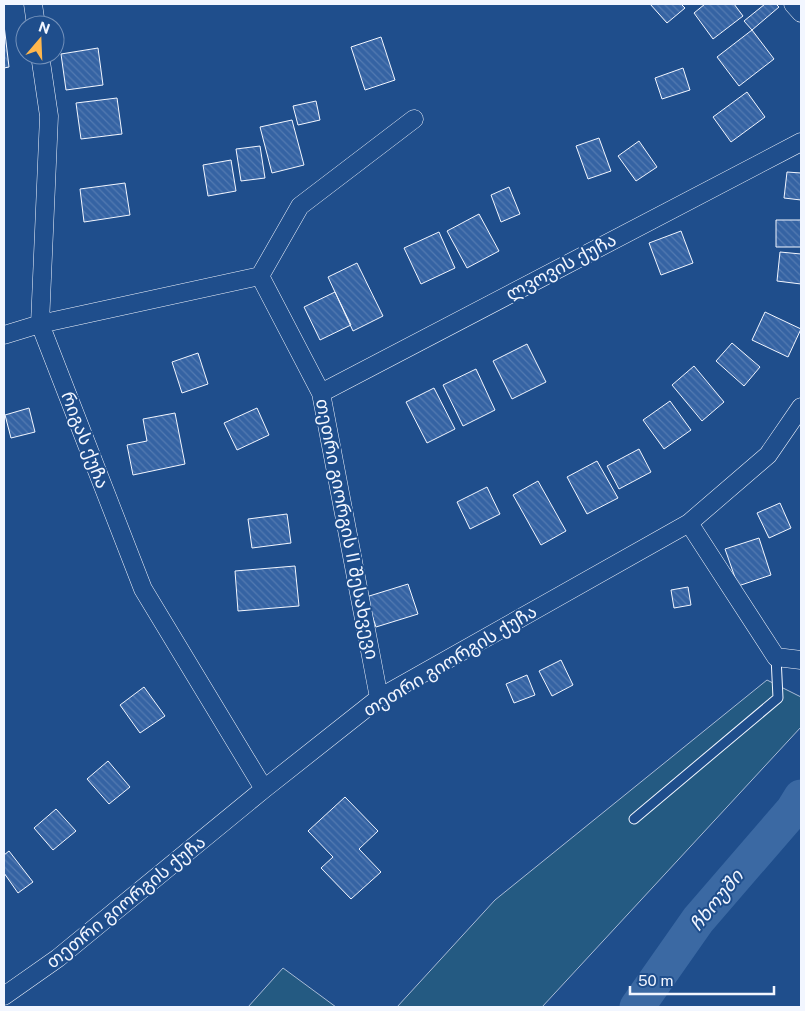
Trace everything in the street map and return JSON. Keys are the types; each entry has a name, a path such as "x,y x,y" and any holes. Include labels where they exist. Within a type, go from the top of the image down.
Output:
{"street":[{"path":"793,4 801,13"},
{"name":"რიგას ქუჩა","path":"41,65 49,116 40,324 143,589 264,789"},
{"path":"4,335 40,324 260,276 300,206 414,119"},
{"name":"ლვოვის ქუჩა","path":"322,393 801,142"},
{"name":"თეთრი გიორგის II შესახვევი","path":"260,276 322,393 379,698"},
{"name":"თეთრი გიორგის ქუჩა","path":"4,996 58,958 264,789 379,698 690,523 768,455 801,407"},
{"path":"690,523 776,657 801,660"}],"lane":[{"path":"634,819 778,698 776,657"}],"shaded area":[{"path":"767,680 801,697 801,727 542,1007 397,1007 495,900"},
{"path":"283,968 336,1007 248,1007"}],"building":[{"path":"650,4 681,4 685,8 667,23"},
{"path":"705,4 734,4 743,16 713,39 694,13"},
{"path":"765,4 776,4 779,7 752,30 744,21"},
{"path":"4,25 9,67 4,68"},
{"path":"752,30 774,59 739,86 717,57"},
{"path":"381,37 395,80 365,90 351,47"},
{"path":"98,48 103,85 66,90 63,65 65,65 65,53"},
{"path":"683,68 690,90 662,99 655,78"},
{"path":"747,92 765,117 731,142 713,117"},
{"path":"117,98 122,134 81,139 76,103"},
{"path":"316,101 320,120 298,125 293,106"},
{"path":"292,120 304,165 272,173 260,127"},
{"path":"599,138 611,171 588,179 576,146"},
{"path":"639,141 657,167 636,181 618,156"},
{"path":"260,146 265,178 241,181 236,149"},
{"path":"231,160 236,191 208,196 203,165"},
{"path":"787,172 801,173 801,200 784,198"},
{"path":"125,183 130,215 84,222 80,189"},
{"path":"509,187 520,214 501,222 491,195"},
{"path":"479,214 499,251 467,268 447,231"},
{"path":"776,220 801,220 801,247 776,247"},
{"path":"681,231 693,263 661,275 649,243"},
{"path":"439,232 455,268 421,284 404,248"},
{"path":"780,252 801,254 801,284 777,281"},
{"path":"357,263 383,316 353,331 328,277"},
{"path":"335,292 351,325 320,340 304,307"},
{"path":"765,312 801,329 788,357 752,340"},
{"path":"732,343 760,367 744,386 716,361"},
{"path":"527,344 546,382 512,399 493,361"},
{"path":"198,353 208,384 182,393 172,362"},
{"path":"694,366 724,402 702,421 672,385"},
{"path":"476,369 495,410 463,426 443,385"},
{"path":"434,388 455,429 427,443 406,402"},
{"path":"670,401 691,430 664,449 643,420"},
{"path":"29,408 35,432 11,438 5,415"},
{"path":"257,408 269,435 237,450 224,423"},
{"path":"175,413 185,464 133,475 127,445 147,441 143,419"},
{"path":"639,449 651,472 619,489 607,466"},
{"path":"597,461 618,498 587,514 567,477"},
{"path":"538,481 566,531 541,545 513,495"},
{"path":"487,487 500,514 470,529 457,502"},
{"path":"780,503 791,528 769,538 757,513"},
{"path":"287,514 291,543 252,548 248,519"},
{"path":"759,538 771,575 738,586 725,549"},
{"path":"295,566 299,606 238,611 235,571"},
{"path":"408,584 418,614 376,627 366,597"},
{"path":"688,587 691,605 674,608 671,590"},
{"path":"561,660 573,685 552,696 539,671"},
{"path":"527,675 535,695 514,703 506,684"},
{"path":"144,687 165,716 140,733 120,705"},
{"path":"108,761 130,787 109,804 87,779"},
{"path":"345,797 378,831 359,849 381,872 351,899 321,868 333,857 308,831"},
{"path":"56,809 76,831 53,850 34,828"},
{"path":"9,851 33,882 18,893 4,873 4,855"}],"waterway":[{"name":"ჩხოუში","path":"637,1007 698,920 793,810 801,797"}]}
